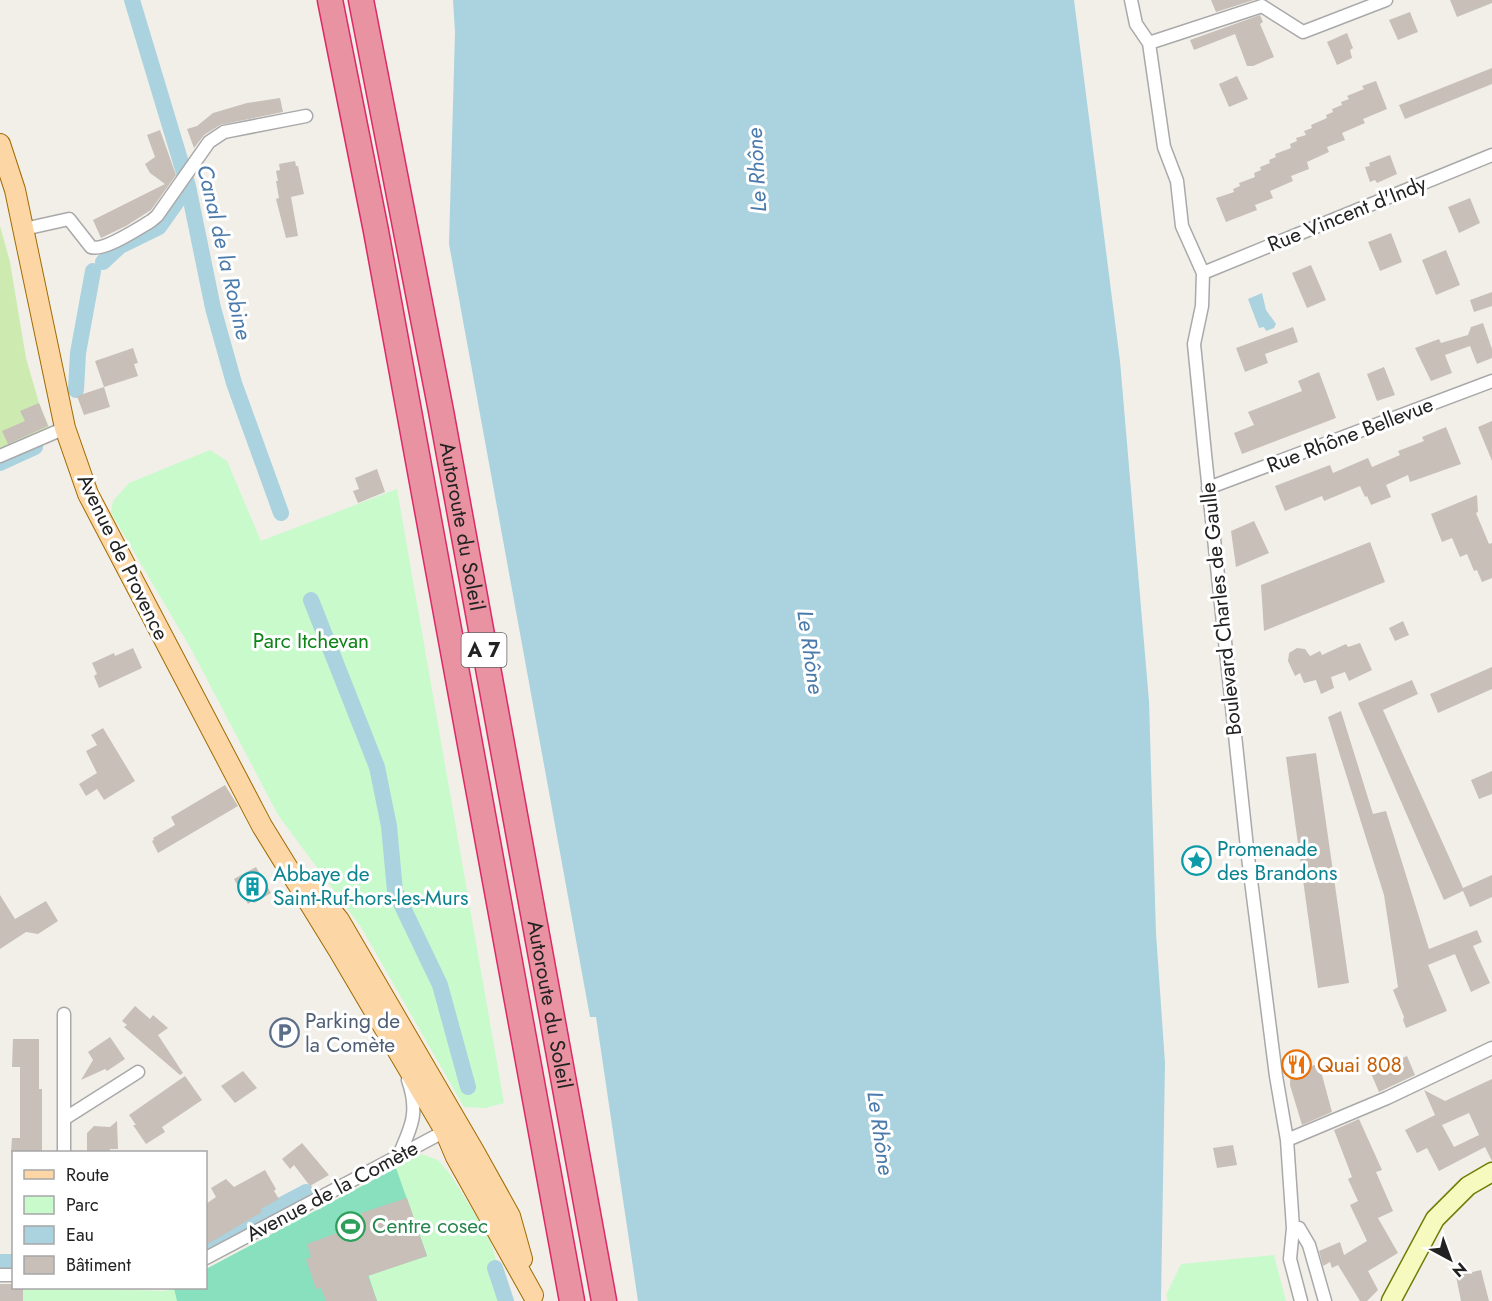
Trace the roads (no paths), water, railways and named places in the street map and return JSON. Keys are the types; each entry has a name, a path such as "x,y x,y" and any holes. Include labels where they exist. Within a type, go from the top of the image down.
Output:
{"highway":[{"name":"Autoroute du Soleil","path":"330,0 376,231 572,1301"},
{"name":"Autoroute du Soleil","path":"361,0 441,411 604,1301"}],"main road":[{"name":"Avenue de Provence","path":"0,144 15,190 24,229 65,428 88,494 273,846 396,1048 510,1216 533,1298"},
{"name":"Avenue de Provence","path":"273,846 304,877 339,920 452,1128"}],"street":[{"name":"Boulevard Charles de Gaulle","path":"1131,0 1136,24 1149,44 1164,147 1177,181 1182,226 1203,273 1202,306 1194,344 1250,868 1276,1076 1287,1140 1293,1228 1290,1259 1301,1301"},
{"path":"1149,44 1262,6 1303,32 1386,0"},
{"path":"24,229 69,219 91,248 106,246 157,216 209,142 224,132 306,116"},
{"name":"Rue Vincent d'Indy","path":"1203,273 1492,155"},
{"name":"Rue Rhône Bellevue","path":"1208,488 1492,381"},
{"path":"0,456 65,428"},
{"path":"64,1014 64,1151"},
{"name":"Avenue de Provence","path":"396,1048 415,1107 413,1120 399,1155"},
{"path":"1287,1140 1387,1098 1492,1048"},
{"path":"64,1119 138,1072"},
{"name":"Avenue de la Comète","path":"207,1257 452,1128"},
{"path":"1391,1301 1435,1219 1468,1186 1492,1172"},
{"path":"1293,1228 1299,1228 1309,1245 1325,1301"}],"water":[{"name":"Le Rhône","path":"453,0 1074,0 1120,361 1149,701 1156,933 1165,1063 1161,1301 638,1301 596,1017 590,1017 449,244 455,32"},
{"path":"1262,293 1266,310 1276,324 1274,328 1266,331 1264,327 1259,328 1248,299"}],"waterway":[{"name":"Canal de la Robine","path":"132,0 188,186 213,308 234,383 281,513"},
{"path":"103,262 120,246 159,227 188,186"},
{"path":"76,390 78,353 93,271"},
{"path":"0,463 35,447"},
{"name":"Canal de la Robine","path":"311,600 377,767 389,826 395,891 440,985 468,1087"},
{"path":"207,1244 306,1192"},
{"path":"0,1262 12,1262"},
{"path":"495,1268 506,1301"}],"place":[{"name":"Promenade des Brandons","path":"1196,861"},
{"name":"Abbaye de Saint-Ruf-hors-les-Murs","path":"252,886"},
{"name":"Parking de la Comète","path":"284,1033"},
{"name":"Quai 808","path":"1296,1065"},
{"name":"Centre cosec","path":"351,1226"}],"park label":[{"name":"Parc Itchevan","path":"311,641"}]}
